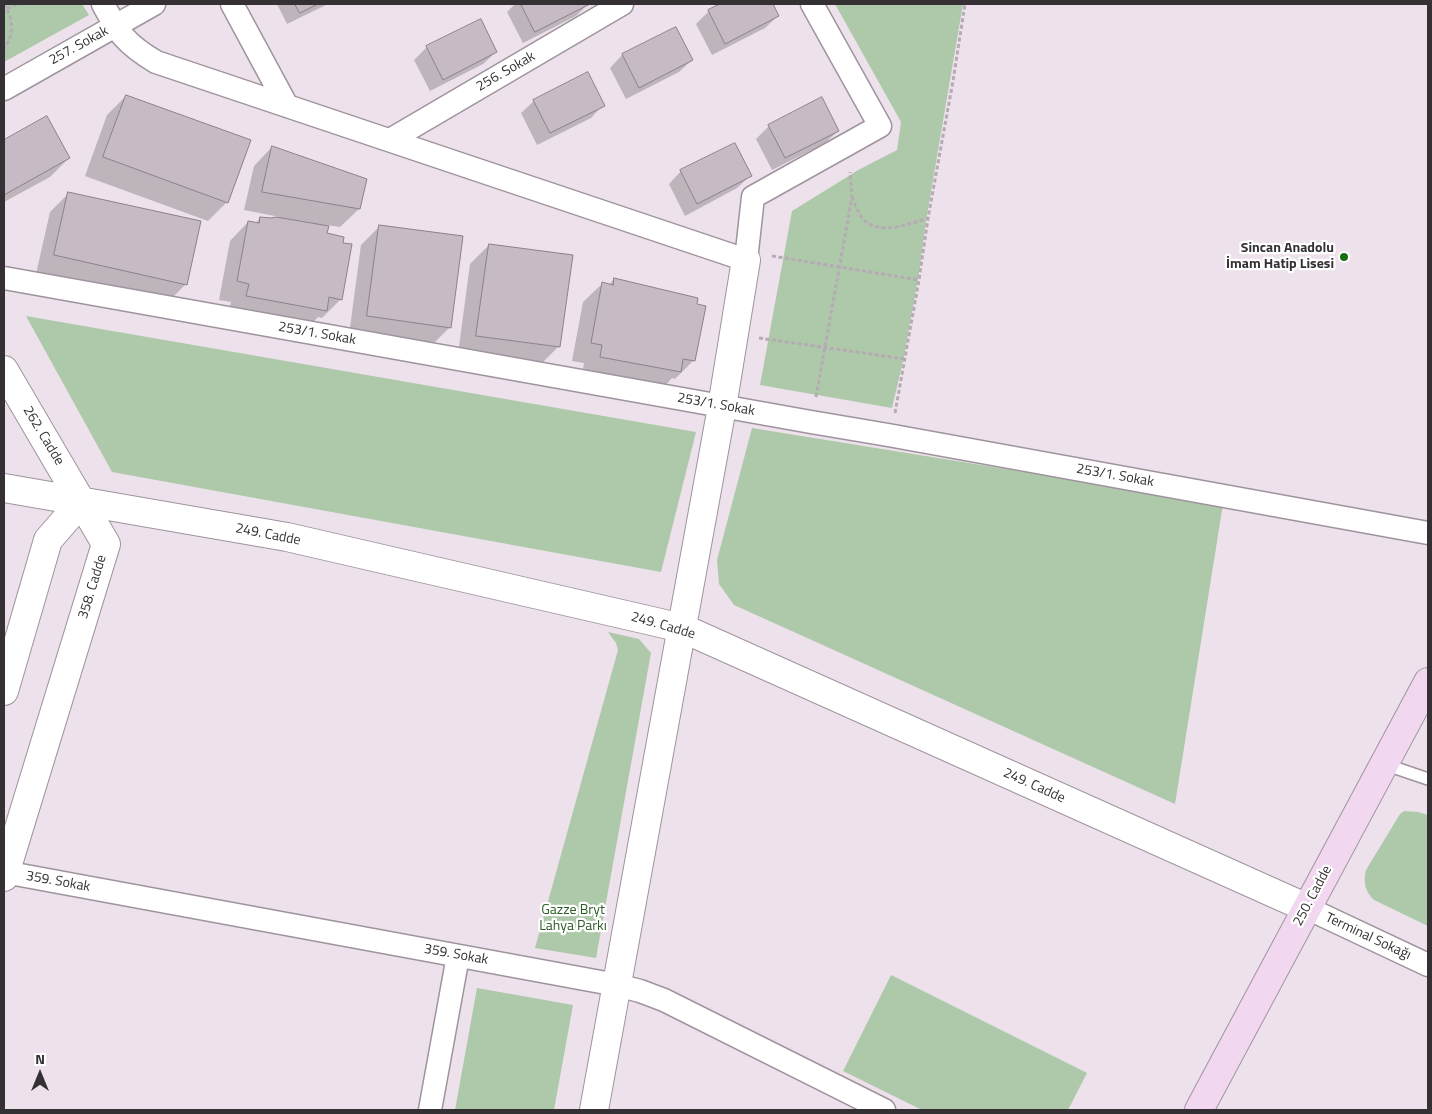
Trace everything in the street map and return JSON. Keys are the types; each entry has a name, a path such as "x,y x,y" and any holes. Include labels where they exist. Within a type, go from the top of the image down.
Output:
{"main road":[{"name":"250. Cadde","path":"1199,1110 1428,682"}],"street":[{"path":"103,4 115,26 131,45 156,62 746,256"},
{"name":"257. Sokak","path":"4,89 154,4"},
{"path":"232,4 287,106"},
{"name":"256. Sokak","path":"390,140 622,4"},
{"path":"594,1110 722,407 746,256 753,197 880,126 812,4"},
{"name":"253/1. Sokak","path":"4,278 1428,533"},
{"name":"262. Cadde","path":"4,370 82,501"},
{"name":"249. Cadde","path":"4,488 287,538 682,628 1307,908"},
{"path":"4,691 48,540 82,501"},
{"name":"358. Cadde","path":"4,873 106,544 82,501"},
{"name":"359. Sokak","path":"4,873 617,985 640,991 664,1000 884,1110"},
{"name":"Terminal Sokağı","path":"1307,908 1428,965"},
{"path":"430,1110 458,956"}],"lane":[{"path":"1384,764 1428,779"}],"path":[{"path":"4,4 12,23 11,34 4,48"},
{"path":"7,9 17,4"},
{"path":"888,435 897,405 965,4"},
{"path":"811,422 852,197 848,144"},
{"path":"852,197 862,218 871,225 884,228 928,218"},
{"path":"746,256 839,266 919,280"},
{"path":"734,334 905,360"}],"green space":[{"path":"4,4 82,4 89,15 4,62"},
{"path":"835,4 963,4 919,273 904,357 892,408 760,385 792,211 860,169 897,150 901,122"},
{"path":"26,316 696,432 661,572 112,472"},
{"path":"752,428 1223,504 1175,804 734,605 719,584 717,560"},
{"name":"Gazze Bryt Lahya Parkı","path":"608,632 639,639 651,653 596,958 535,948 618,650 616,643"},
{"path":"1404,811 1428,815 1428,926 1374,900 1365,886 1366,870 1400,814"},
{"path":"891,975 1087,1073 1068,1110 922,1110 843,1071"},
{"path":"477,988 573,1005 554,1110 455,1110"}],"building":[{"path":"295,4 318,4 300,13"},
{"path":"521,4 590,4 535,32"},
{"path":"720,4 773,4 779,16 725,44 708,10"},
{"path":"481,19 497,52 443,80 426,46"},
{"path":"676,27 693,60 639,88 622,54"},
{"path":"588,72 605,106 550,133 533,100"},
{"path":"126,95 251,140 228,203 103,157"},
{"path":"822,97 839,131 785,158 768,125"},
{"path":"47,116 70,158 4,195 4,140"},
{"path":"735,143 752,176 697,204 680,170"},
{"path":"272,146 367,179 360,209 262,192"},
{"path":"68,192 201,221 187,285 54,255"},
{"path":"260,217 276,217 329,226 327,233 344,237 343,243 352,244 342,300 329,297 327,311 246,296 249,284 237,281 248,221 259,223"},
{"path":"379,225 463,236 451,328 367,316"},
{"path":"489,244 573,255 560,347 476,336"},
{"path":"614,278 698,298 697,304 706,306 695,361 683,359 681,372 600,357 602,345 591,343 602,282 613,285"}],"place":[{"name":"Sincan Anadolu İmam Hatip Lisesi","path":"1344,257"}]}
